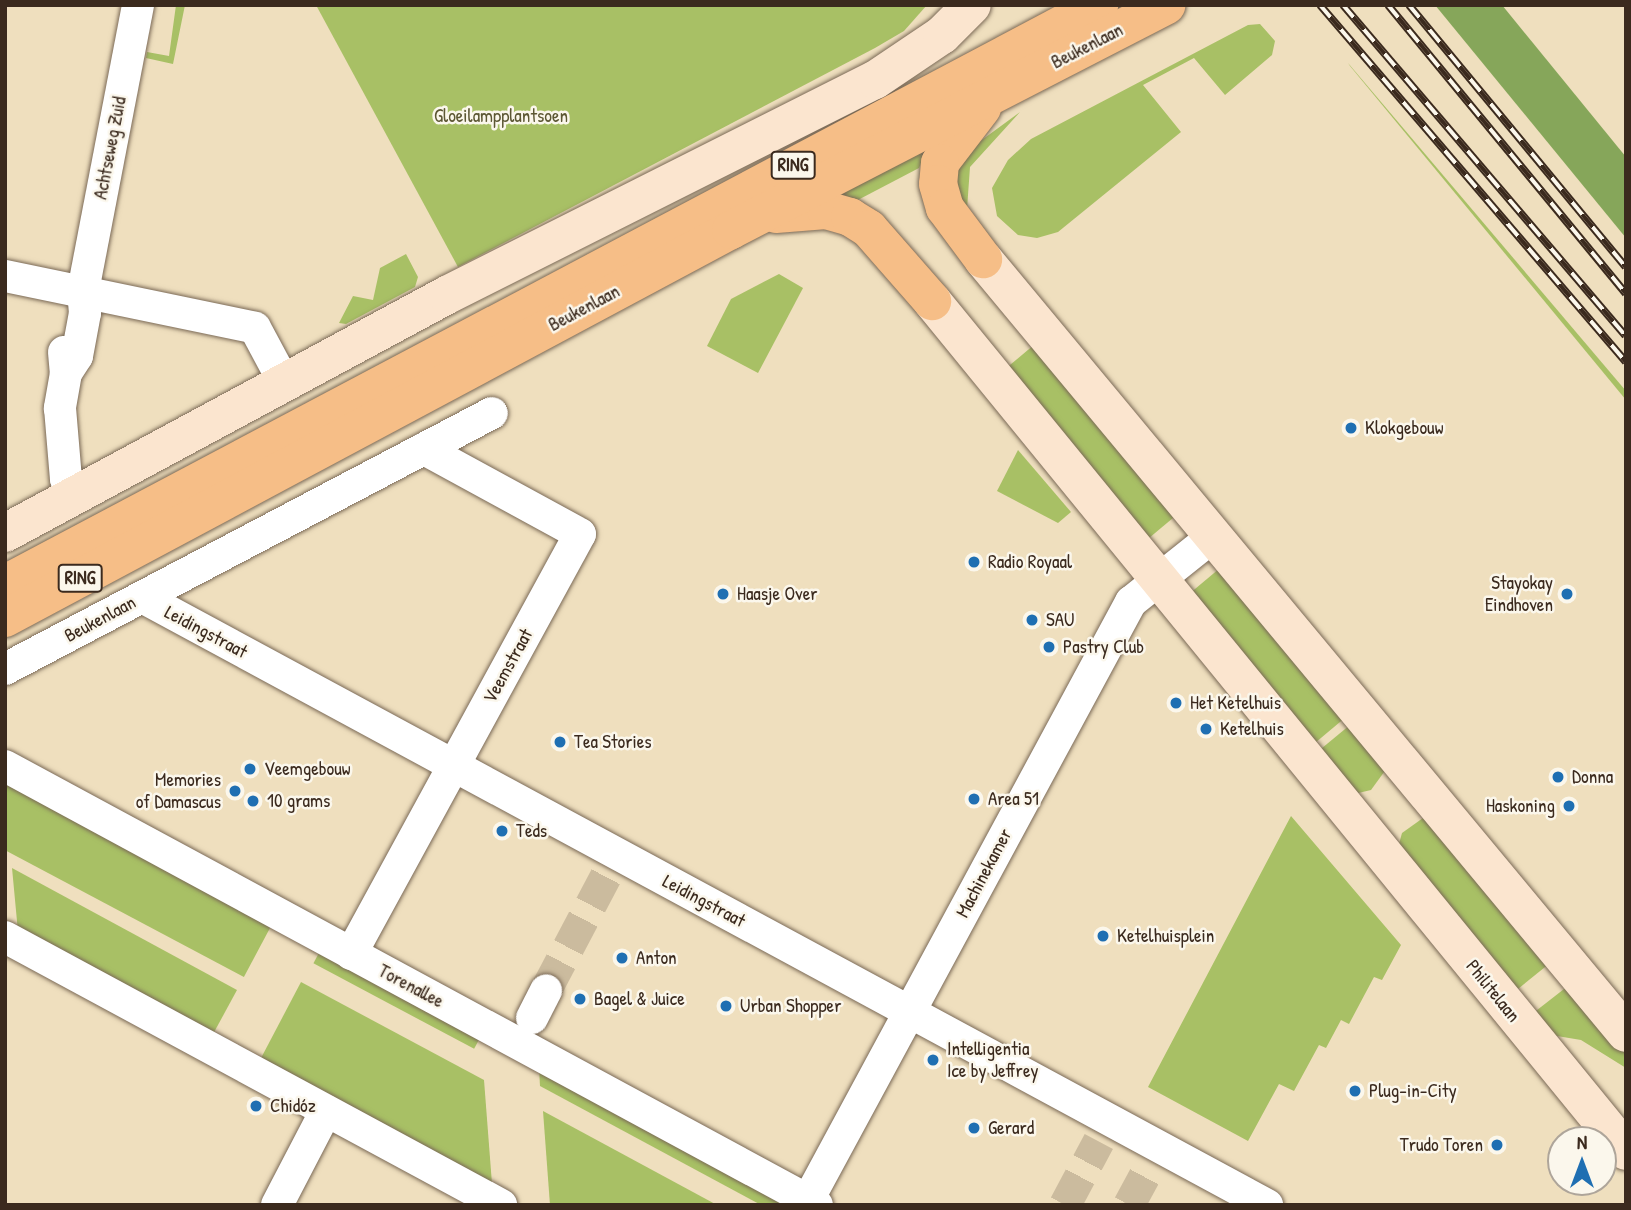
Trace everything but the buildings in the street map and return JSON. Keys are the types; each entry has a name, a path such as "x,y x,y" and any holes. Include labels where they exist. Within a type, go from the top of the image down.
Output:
{"main road":[{"name":"Beukenlaan","path":"5,618 148,525 1099,5"},
{"name":"Beukenlaan","path":"5,584 148,525 731,230 1166,5"},
{"path":"984,259 945,208 938,184 940,163 951,145 993,94"},
{"path":"731,230 785,211 827,210 850,218 869,229 932,301"}],"street":[{"name":"Achtseweg Zuid","path":"73,496 66,479 60,408 66,373 77,356 85,313 83,291 138,5"},
{"path":"5,533 284,382 874,80 942,35 972,5"},
{"path":"984,259 1626,1033"},
{"path":"5,276 255,328 284,382"},
{"path":"932,301 1158,580"},
{"name":"Beukenlaan","path":"5,669 492,413"},
{"name":"Veemstraat","path":"351,954 580,534 424,449"},
{"name":"Machinekamer","path":"813,1202 909,1012 1131,602 1212,537"},
{"name":"Philitelaan","path":"1158,580 1626,1151"},
{"name":"Leidingstraat","path":"142,597 453,766 612,865 909,1012 1104,1130 1155,1157 1268,1205"},
{"name":"Torenallee","path":"5,766 813,1202"},
{"path":"5,937 501,1205"},
{"path":"277,1205 326,1111"}],"green space":[{"path":"176,5 185,5 173,64 146,58 147,52 169,56"},
{"name":"Gloeilampplantsoen","path":"316,5 927,5 904,31 875,48 458,267"},
{"path":"1435,5 1502,5 1626,157 1626,238"},
{"path":"1260,24 1275,41 1272,55 1225,95 1194,58 1143,85 1181,132 1058,232 1037,238 1018,235 997,216 992,188 1008,160 1031,139 1248,25"},
{"path":"1348,63 1626,391 1626,400 1350,66"},
{"path":"1020,112 970,167 967,209 958,202 956,172 975,145"},
{"path":"928,146 919,168 854,202 832,190"},
{"path":"406,254 418,277 415,287 346,324 339,323 353,296 373,300 380,268"},
{"path":"779,274 803,288 758,373 707,346 731,299"},
{"path":"1041,339 1184,509 1145,542 1002,372"},
{"path":"1018,450 1071,512 1058,523 997,491"},
{"path":"1226,563 1351,712 1312,745 1187,596"},
{"path":"1356,720 1387,768 1371,790 1354,794 1316,753"},
{"path":"5,781 273,923 244,977 5,850"},
{"path":"1291,816 1401,945 1382,980 1374,977 1349,1024 1341,1020 1326,1048 1319,1045 1294,1091 1279,1084 1248,1141 1148,1087"},
{"path":"1423,818 1555,959 1513,993 1398,848 1402,833"},
{"path":"12,868 237,990 212,1036 18,932"},
{"path":"320,951 481,1036 474,1049 313,963"},
{"path":"301,982 484,1080 492,1184 260,1060"},
{"path":"1573,982 1626,1048 1626,1068 1581,1040 1551,1035 1532,1014"},
{"path":"539,1068 783,1199 780,1205 761,1205 540,1086"},
{"path":"543,1111 717,1205 550,1205"}],"tunnel":[{"path":"546,990 606,876"},
{"path":"1065,1205 1099,1141"},
{"path":"1129,1205 1149,1168"}],"railway":[{"path":"1320,5 1626,362"},
{"path":"1343,5 1626,336"},
{"path":"1388,5 1626,294"},
{"path":"1409,5 1626,267"}],"place":[{"name":"Klokgebouw","path":"1351,428"},
{"name":"Radio Royaal","path":"974,562"},
{"name":"Haasje Over","path":"723,594"},
{"name":"Stayokay Eindhoven","path":"1567,594"},
{"name":"SAU","path":"1032,620"},
{"name":"Pastry Club","path":"1049,647"},
{"name":"Het Ketelhuis","path":"1176,703"},
{"name":"Ketelhuis","path":"1206,729"},
{"name":"Tea Stories","path":"560,742"},
{"name":"Veemgebouw","path":"250,769"},
{"name":"Donna","path":"1558,777"},
{"name":"Memories of Damascus","path":"235,791"},
{"name":"Area 51","path":"974,799"},
{"name":"10 grams","path":"253,801"},
{"name":"Haskoning","path":"1569,806"},
{"name":"Teds","path":"502,831"},
{"name":"Ketelhuisplein","path":"1103,936"},
{"name":"Anton","path":"622,958"},
{"name":"Bagel & Juice","path":"580,999"},
{"name":"Urban Shopper","path":"726,1006"},
{"name":"Intelligentia Ice by Jeffrey","path":"933,1060"},
{"name":"Plug-in-City","path":"1355,1091"},
{"name":"Chidóz","path":"256,1106"},
{"name":"Gerard","path":"974,1128"},
{"name":"Trudo Toren","path":"1497,1145"}]}
